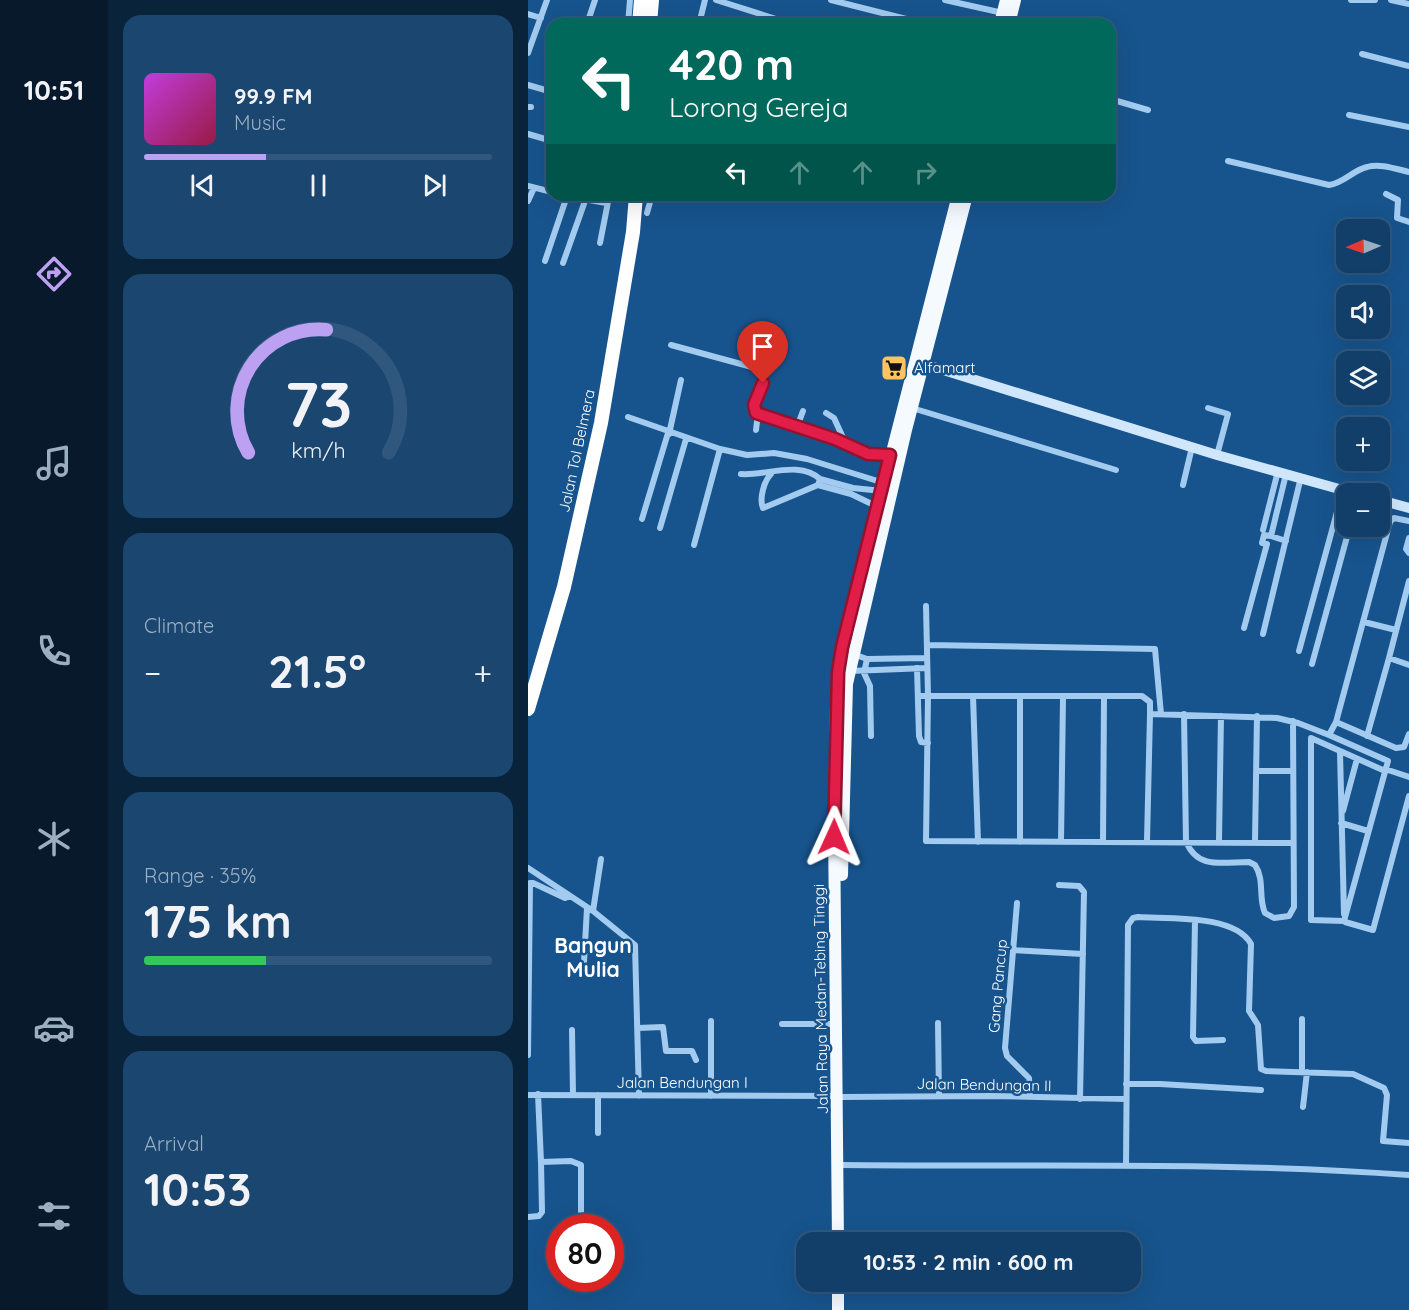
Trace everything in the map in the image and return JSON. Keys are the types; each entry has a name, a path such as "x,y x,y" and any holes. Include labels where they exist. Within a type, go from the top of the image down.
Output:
{"highway":[{"path":"640,18 641,0"},
{"path":"650,18 652,0"},
{"path":"1006,0 1006,18"},
{"path":"1006,18 1015,0"},
{"name":"Jalan Tol Belmera","path":"528,709 592,420 615,290 626,201"},
{"name":"Jalan Tol Belmera","path":"528,682 564,587 601,423 633,232 636,201"},
{"name":"Jalan Raya Medan-Tebing Tinggi","path":"875,541 878,507 890,455 956,201"},
{"name":"Jalan Raya Medan-Tebing Tinggi","path":"843,1232 834,824 837,687 842,647 860,579 871,558 965,201"},
{"name":"Jalan Raya Medan-Tebing Tinggi","path":"838,1232 846,699 852,654 873,573 871,558"},
{"path":"838,1292 838,1310"},
{"path":"843,1292 843,1310"}],"main road":[{"path":"924,364 1217,455 1336,488"},
{"path":"1390,503 1409,508"}],"street":[{"path":"528,53 547,0"},
{"path":"589,18 595,0"},
{"path":"628,18 630,0"},
{"path":"700,18 705,0"},
{"path":"716,0 773,18"},
{"path":"831,0 902,18"},
{"path":"945,0 1003,18"},
{"path":"1351,0 1375,0"},
{"path":"1391,0 1409,4"},
{"path":"528,14 540,18"},
{"path":"1362,54 1409,66"},
{"path":"528,85 546,90"},
{"path":"1116,101 1148,110"},
{"path":"1349,115 1409,126"},
{"path":"528,134 546,139"},
{"path":"1228,161 1329,185 1340,183 1368,166 1409,172"},
{"path":"528,201 531,187 546,191"},
{"path":"1386,194 1398,200 1397,218 1409,222"},
{"path":"544,261 562,201"},
{"path":"563,263 585,201"},
{"path":"600,243 609,201"},
{"path":"646,213 650,201"},
{"path":"671,345 763,370 765,377 754,405 758,414 756,430"},
{"path":"642,519 669,433 681,380"},
{"path":"912,408 1116,470"},
{"path":"1208,408 1228,414 1217,455"},
{"path":"797,427 803,411"},
{"path":"826,412 834,418 845,442"},
{"path":"758,414 845,442 868,454 890,455"},
{"path":"628,417 686,439 747,456 774,453 800,457 883,487"},
{"path":"660,528 686,439"},
{"path":"1183,485 1192,447"},
{"path":"694,545 720,449"},
{"path":"741,474 771,474 788,469 802,470 813,473 819,482"},
{"path":"1263,530 1282,472"},
{"path":"1271,537 1282,472"},
{"path":"771,474 766,479 761,503 763,508 819,482 852,491 878,507"},
{"path":"1263,634 1301,477"},
{"path":"852,491 883,487"},
{"path":"1299,651 1336,516"},
{"path":"1330,735 1365,622 1390,522 1395,518 1409,521"},
{"path":"1244,628 1267,544 1262,543 1264,535 1286,541"},
{"path":"1312,664 1347,537"},
{"path":"1409,538 1406,549 1409,553"},
{"path":"1367,736 1409,580"},
{"path":"926,606 928,696 926,841 1219,840 1292,843"},
{"path":"1365,622 1396,630"},
{"path":"927,645 1155,649 1161,714"},
{"path":"852,654 867,659 927,658"},
{"path":"1389,658 1409,665"},
{"path":"867,659 865,676 870,686 871,736"},
{"path":"917,668 919,736 921,742 928,743"},
{"path":"849,671 927,668"},
{"path":"918,696 1063,698 1142,696 1150,702 1147,841"},
{"path":"973,696 978,842"},
{"path":"1020,697 1020,842"},
{"path":"1061,842 1063,698"},
{"path":"1103,842 1104,698"},
{"path":"1150,714 1257,716 1295,722 1388,761 1345,922"},
{"path":"1184,714 1186,841 1191,852 1199,860 1249,862 1255,866 1261,883 1261,902 1265,913 1283,918 1292,913 1294,907 1292,771 1295,722"},
{"path":"1219,840 1221,716"},
{"path":"1255,841 1257,716"},
{"path":"1335,724 1400,748 1405,745 1409,734"},
{"path":"1409,777 1357,759 1311,738 1311,920 1345,922 1373,930 1409,796"},
{"path":"1340,752 1345,922"},
{"path":"1341,821 1357,759"},
{"path":"1257,771 1292,771"},
{"path":"1341,821 1368,831"},
{"path":"584,962 590,910 601,859"},
{"path":"528,868 590,910 635,945 639,1096"},
{"path":"528,1054 529,888 532,882 561,897 569,896"},
{"path":"1059,885 1083,888 1080,1099"},
{"name":"Gang Pancup","path":"1017,903 1005,1048 1007,1056 1029,1078 1030,1097"},
{"path":"1126,1166 1129,922 1138,917 1221,923 1249,941 1249,1011 1258,1025 1260,1067 1266,1071 1353,1074 1384,1088 1387,1095 1383,1141 1409,1143"},
{"path":"1196,920 1193,1037 1196,1041 1223,1040"},
{"path":"1013,950 1083,954"},
{"path":"1302,1019 1303,1107"},
{"path":"711,1021 711,1096"},
{"path":"938,1023 939,1096"},
{"path":"782,1024 837,1024"},
{"path":"638,1028 663,1027 666,1051 691,1051 696,1060"},
{"path":"572,1030 573,1095"},
{"path":"1126,1084 1261,1090"},
{"path":"528,1217 539,1216 542,1212 538,1094"},
{"name":"Jalan Bendungan I","path":"528,1095 839,1096"},
{"path":"598,1095 598,1133"},
{"name":"Jalan Bendungan II","path":"839,1096 1126,1099"},
{"path":"541,1162 571,1161 581,1165 581,1214"},
{"path":"842,1165 1318,1169 1409,1175"}],"place":[{"name":"Alfamart","path":"894,368"}],"district":[{"name":"Bangun Mulia","path":"593,958"}],"route":[{"path":"763,383 754,405 756,413 845,442 868,454 890,455 842,647 838,672 834,837"}]}
